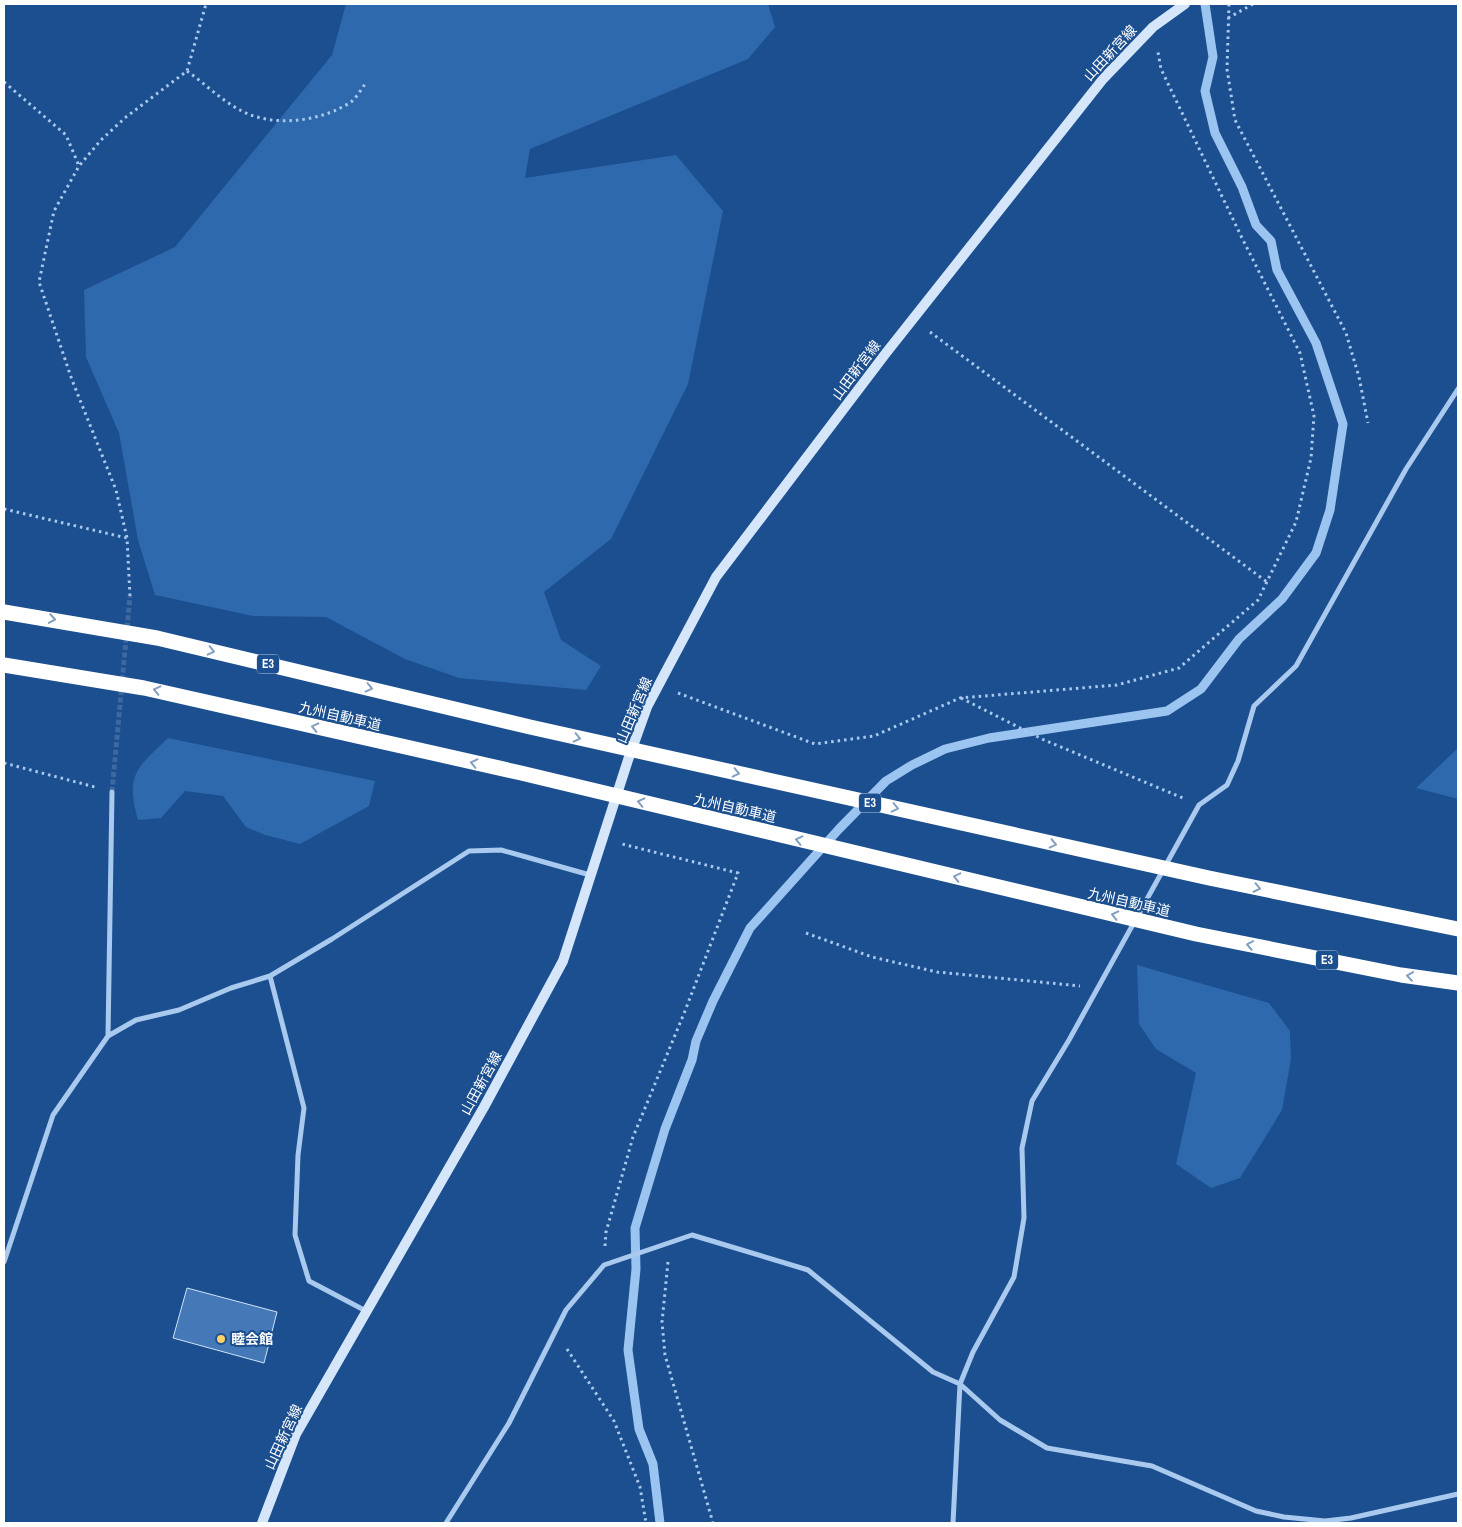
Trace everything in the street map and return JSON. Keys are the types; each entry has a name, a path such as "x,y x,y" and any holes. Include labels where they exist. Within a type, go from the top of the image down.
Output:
{"highway":[{"name":"E3","path":"4,612 157,638 530,727 1210,878 1458,929"},
{"name":"九州自動車道","path":"4,665 144,688 521,773 1196,934 1401,975 1458,982"}],"main road":[{"name":"山田新宮線","path":"262,1523 296,1434 484,1107 563,961 628,760 648,707 716,577 913,319 1103,79 1153,27 1185,4"}],"street":[{"path":"953,1523 960,1384 973,1352 1014,1277 1024,1218 1022,1148 1032,1101 1098,988 1199,805 1227,785 1238,761 1254,706 1296,666 1406,469 1458,389"},
{"path":"108,1036 112,792"},
{"path":"4,1262 54,1115 108,1036 136,1020 179,1010 231,988 270,976 332,939 469,851 500,850 591,875"},
{"path":"270,976 304,1108 298,1155 295,1235 309,1281 366,1312"},
{"path":"446,1523 510,1423 566,1310 604,1265 692,1235 808,1270 933,1372 960,1384 1000,1420 1047,1448 1152,1466 1256,1511 1284,1517 1325,1521 1351,1518 1458,1494"}],"path":[{"path":"130,596 127,538 116,490 72,380 39,282 54,211 79,166 101,140 126,117 187,71 206,4"},
{"path":"1229,4 1227,70 1236,120 1346,333 1359,377 1368,422"},
{"path":"1228,18 1253,4"},
{"path":"658,686 815,744 874,736 960,698 1117,685 1179,668 1258,600 1296,522 1311,458 1314,416 1300,353 1242,238 1161,69 1153,27"},
{"path":"187,71 239,110 263,120 288,122 330,112 352,101 365,84"},
{"path":"4,82 66,135 79,166"},
{"path":"913,319 1267,582"},
{"path":"4,509 127,538"},
{"path":"960,698 1044,740 1199,805"},
{"path":"4,763 112,792"},
{"path":"602,839 738,873 692,993 633,1137 606,1232 604,1265"},
{"path":"806,934 872,957 937,972 1098,988"},
{"path":"670,1241 662,1322 665,1355 713,1523"},
{"path":"556,1332 614,1421 640,1487 646,1523"}],"shaded area":[{"path":"346,4 768,4 775,27 748,59 530,149 525,178 676,155 723,211 688,384 611,539 544,592 561,640 601,666 586,690 459,678 405,659 326,617 253,616 155,595 138,540 119,433 86,357 84,290 175,247 332,55"},
{"path":"168,738 375,781 369,806 300,844 265,835 246,827 223,796 185,791 161,818 138,820 133,792 136,773 148,757"},
{"path":"1458,748 1458,799 1416,788"},
{"path":"1137,965 1269,1003 1290,1031 1291,1059 1282,1110 1240,1178 1211,1188 1176,1164 1196,1073 1156,1049 1139,1024"}],"building":[{"path":"187,1288 277,1312 264,1363 173,1338"}],"waterway":[{"path":"660,1523 653,1464 639,1429 628,1350 636,1269 635,1228 665,1129 692,1060 696,1041 713,1001 750,928 839,829 886,781 912,765 945,749 989,738 1167,711 1201,689 1239,639 1282,599 1316,553 1330,510 1343,424 1316,343 1277,270 1271,241 1256,225 1242,187 1215,133 1205,91 1213,57 1205,4"}],"tunnel":[{"path":"112,792 130,596"}],"place":[{"name":"睦会館","path":"221,1339"}]}
